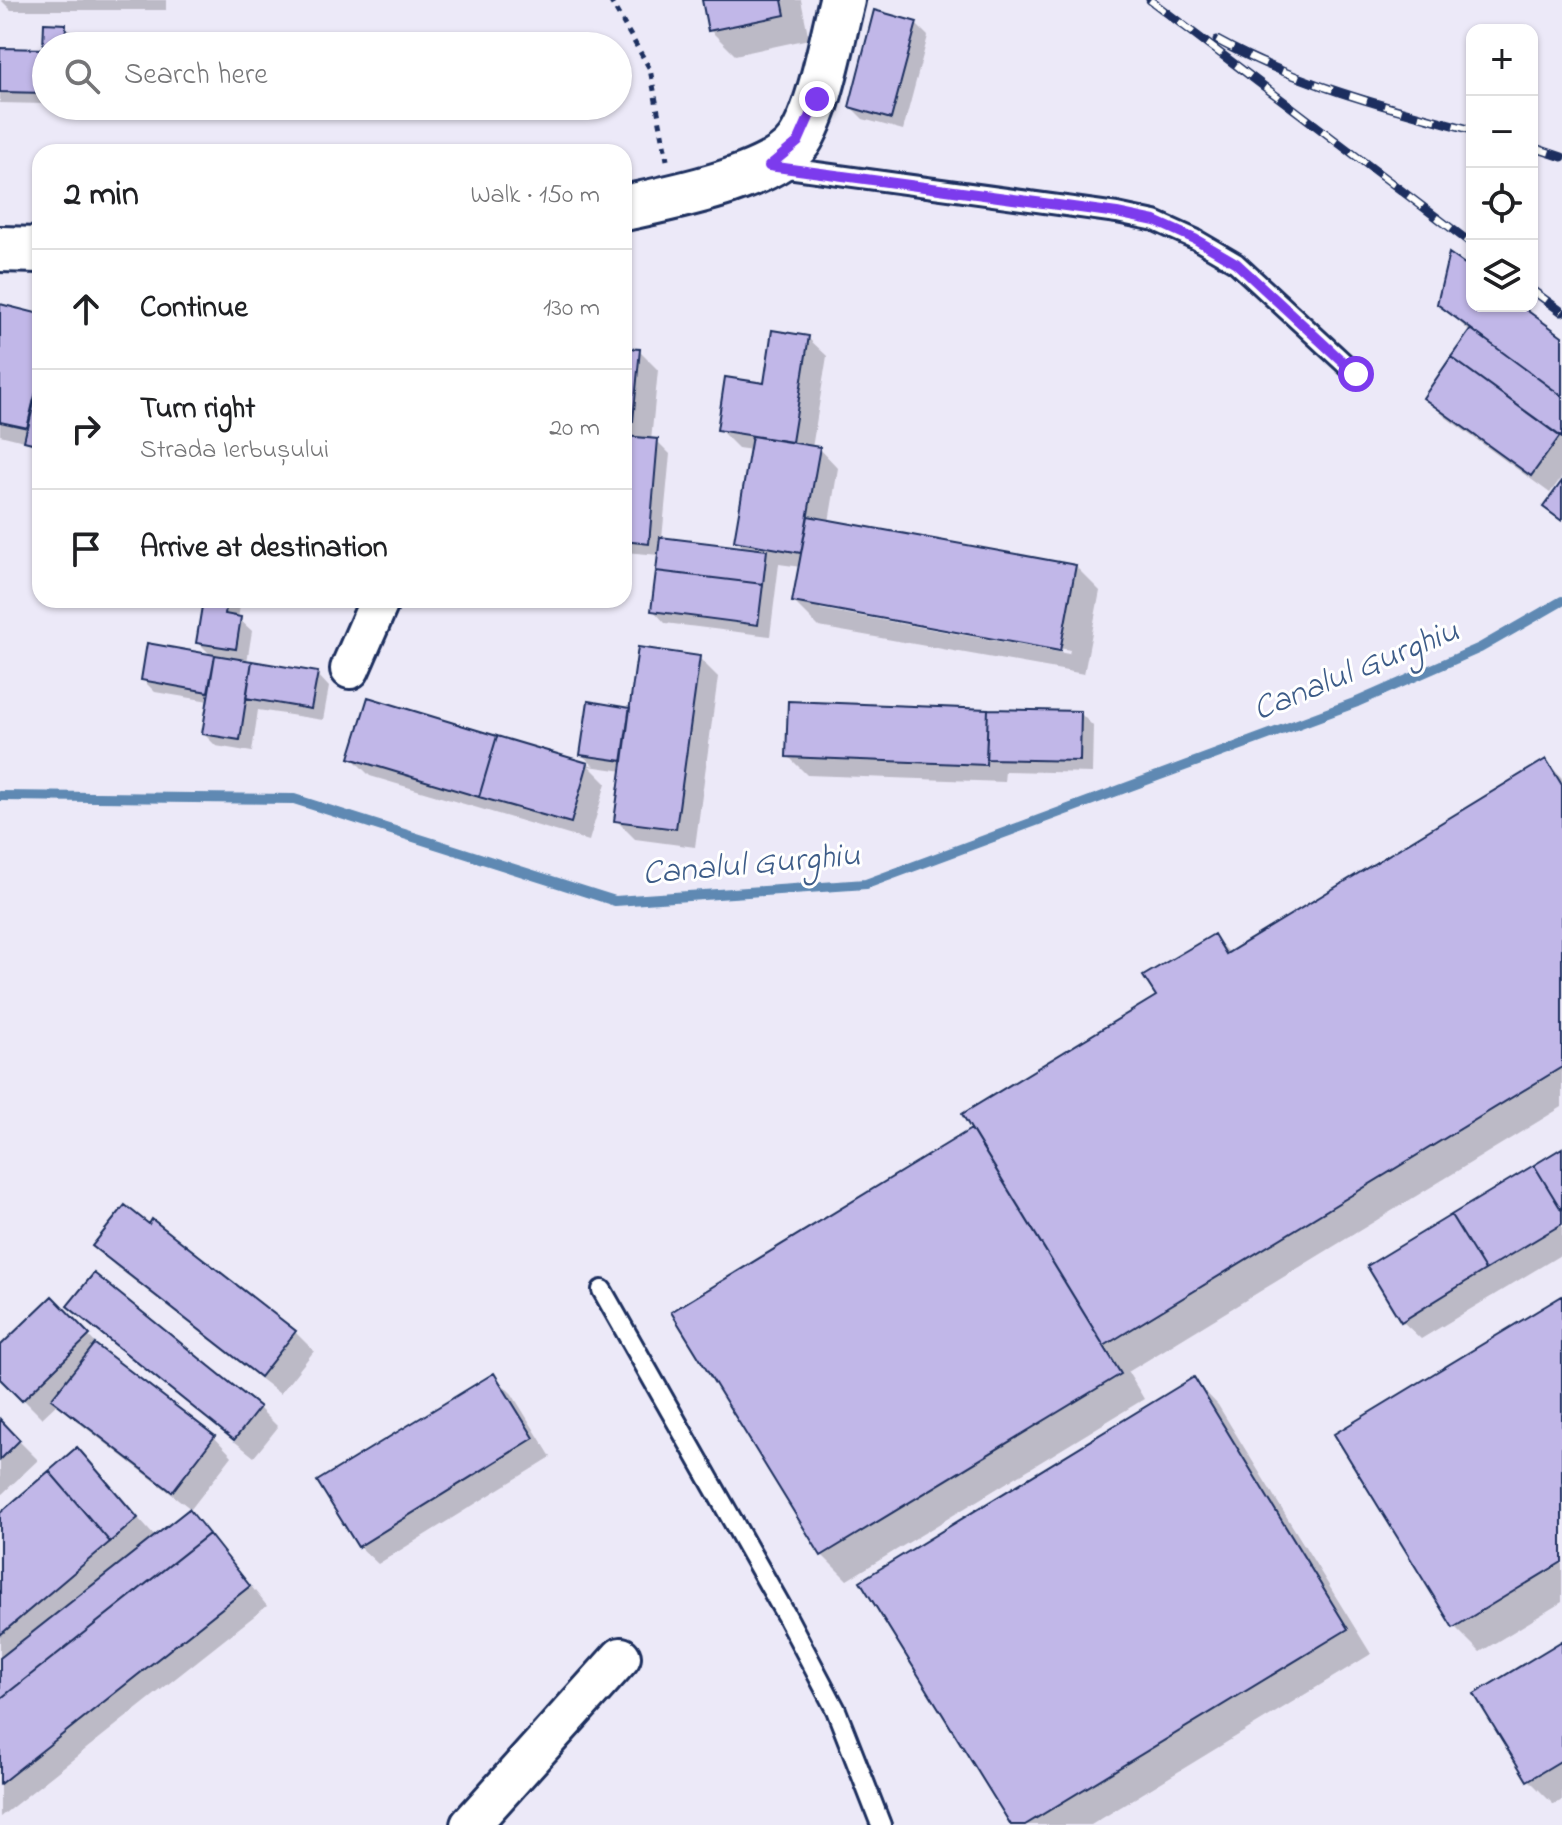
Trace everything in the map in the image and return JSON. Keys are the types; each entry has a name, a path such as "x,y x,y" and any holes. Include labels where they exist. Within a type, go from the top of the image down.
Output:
{"main road":[{"path":"632,206 722,184 769,166 798,142 817,99 842,0"},
{"path":"0,249 32,250"}],"street":[{"path":"350,669 377,608"},
{"path":"470,1825 621,1657"}],"lane":[{"path":"769,166 1117,213 1155,221 1195,239 1236,263 1356,374"},
{"path":"602,1290 786,1615 836,1710 881,1825"}],"path":[{"path":"610,0 629,32"},
{"path":"632,38 650,69 674,197"}],"building":[{"path":"702,0 782,0 785,15 708,31"},
{"path":"874,10 917,22 891,119 849,107"},
{"path":"44,23 66,24 66,32 44,32"},
{"path":"0,48 32,49 32,93 0,92"},
{"path":"1449,253 1466,265 1466,312 1529,312 1562,336 1562,396 1437,304"},
{"path":"0,304 32,312 32,411 28,428 0,422"},
{"path":"1471,329 1562,396 1562,438 1451,357"},
{"path":"772,330 809,336 792,442 717,430 725,377 764,383"},
{"path":"632,348 640,349 632,421"},
{"path":"1451,357 1560,436 1531,476 1423,398"},
{"path":"32,407 32,443 24,441"},
{"path":"752,436 820,447 801,553 734,541"},
{"path":"632,437 658,439 649,544 632,542"},
{"path":"1562,481 1562,521 1543,507"},
{"path":"808,516 1076,565 1060,651 792,602"},
{"path":"660,537 767,550 763,584 656,571"},
{"path":"656,571 763,584 758,625 651,611"},
{"path":"202,608 226,608 225,614 241,617 236,649 196,643"},
{"path":"147,643 215,655 208,692 141,680"},
{"path":"638,647 700,656 676,829 614,821"},
{"path":"215,655 252,661 240,740 202,734"},
{"path":"252,661 318,672 311,709 246,698"},
{"path":"368,697 497,736 479,797 349,758"},
{"path":"588,701 630,708 623,761 580,755"},
{"path":"788,701 988,709 986,765 786,757"},
{"path":"988,709 1081,711 1080,761 986,759"},
{"path":"497,736 588,763 571,823 479,797"},
{"path":"1546,759 1562,785 1562,1067 1104,1346 962,1114 1156,996 1143,976 1214,934 1226,954"},
{"path":"971,1129 1121,1374 821,1556 671,1312"},
{"path":"1562,1148 1562,1211 1534,1165"},
{"path":"1534,1165 1562,1211 1562,1224 1485,1270 1451,1215"},
{"path":"125,1205 149,1224 152,1219 296,1331 260,1377 92,1246"},
{"path":"1451,1215 1485,1270 1401,1322 1367,1266"},
{"path":"94,1273 260,1407 234,1440 67,1306"},
{"path":"52,1296 90,1335 22,1401 0,1379 0,1346"},
{"path":"1562,1296 1562,1562 1453,1628 1334,1434"},
{"path":"95,1344 215,1436 172,1492 51,1399"},
{"path":"494,1373 534,1438 358,1547 317,1481"},
{"path":"1194,1377 1348,1629 1025,1825 1011,1825 860,1581"},
{"path":"0,1419 20,1440 0,1460"},
{"path":"77,1447 138,1518 110,1542 49,1471"},
{"path":"49,1471 110,1542 0,1635 0,1513"},
{"path":"189,1509 209,1534 0,1699 0,1658"},
{"path":"209,1534 250,1586 0,1784 0,1699"},
{"path":"1562,1641 1562,1760 1527,1781 1474,1694"}],"waterway":[{"name":"Canalul Gurghiu","path":"0,796 294,799 615,901 866,884 1357,702 1480,648 1562,601"}],"railway":[{"path":"1150,0 1467,240"},
{"path":"1217,40 1310,82 1466,128"},
{"path":"1538,149 1562,157"},
{"path":"1538,294 1562,312"}],"route":[{"path":"817,99 798,142 769,166 1117,213 1155,221 1195,239 1236,263 1356,374"}]}
